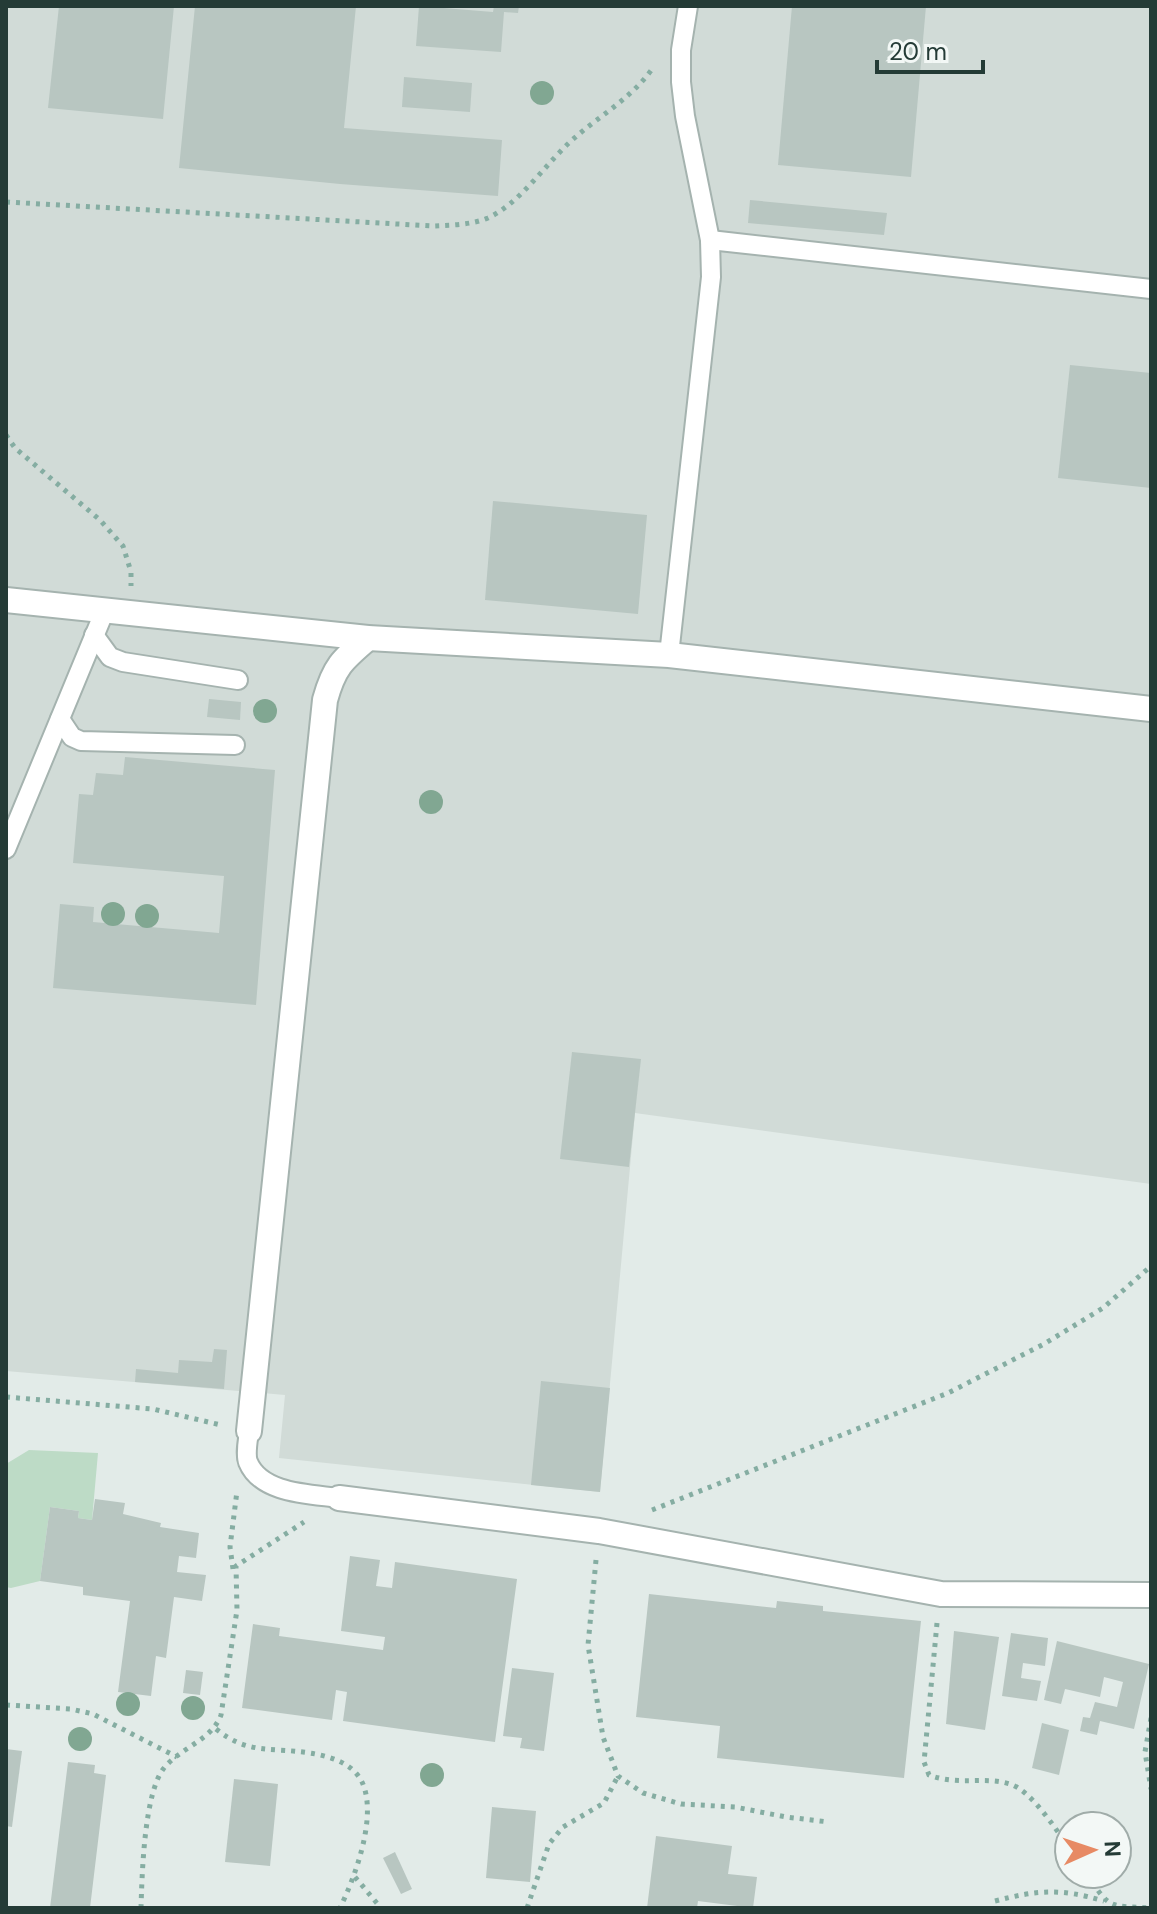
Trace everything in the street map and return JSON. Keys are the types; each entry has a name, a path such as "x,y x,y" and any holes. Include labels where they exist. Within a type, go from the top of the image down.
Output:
{"street":[{"path":"6,600 368,638 669,655 1151,709"},
{"path":"249,1431 325,700 332,674 368,638"},
{"path":"339,1498 599,1531 941,1594 1151,1595"}],"lane":[{"path":"669,655 711,277 710,240 690,146 681,82 681,50 688,6"},
{"path":"710,240 1151,289"},
{"path":"6,849 94,635 117,611"},
{"path":"94,635 110,657 123,662 238,680"},
{"path":"60,719 72,737 81,741 235,745"},
{"path":"249,1431 247,1460 258,1477 276,1487 339,1498"}],"path":[{"path":"6,202 433,226 465,224 489,217 514,199 573,139 619,105 655,65"},
{"path":"6,435 15,448 100,520 123,546 131,572 117,611"},
{"path":"829,1822 735,1807 681,1804 643,1793 618,1776 603,1737 588,1645 599,1531 948,1393 1044,1344 1103,1308 1151,1266"},
{"path":"6,1397 153,1409 249,1431"},
{"path":"237,1610 230,1547 239,1485"},
{"path":"141,1908 153,1790 163,1769 194,1742 216,1729 224,1701 237,1610 236,1566 339,1498"},
{"path":"941,1594 924,1762 929,1775 958,1782 1008,1783 1024,1791 1053,1827"},
{"path":"6,1705 71,1709 93,1714 177,1757"},
{"path":"1151,1718 1145,1752 1151,1789"},
{"path":"216,1729 233,1743 320,1755 347,1765 362,1781 368,1806 355,1877 340,1908"},
{"path":"527,1908 549,1844 563,1827 604,1803 618,1776"},
{"path":"355,1877 381,1908"},
{"path":"1097,1890 1104,1901"},
{"path":"995,1901 1037,1892 1071,1891 1114,1905 1151,1908"}],"shaded area":[{"path":"6,6 1151,6 1151,1184 635,1113 600,1492 279,1458 285,1395 6,1371"}],"green space":[{"path":"29,1450 98,1453 92,1520 78,1518 79,1511 50,1507 40,1581 11,1588 6,1587 6,1464"}],"building":[{"path":"59,6 174,6 163,119 48,108"},
{"path":"195,6 356,6 344,128 502,140 498,196 179,168"},
{"path":"419,6 493,12 494,6 519,6 518,13 504,12 501,52 416,46"},
{"path":"792,6 926,6 911,177 778,165"},
{"path":"404,77 472,83 470,112 402,107"},
{"path":"750,200 887,213 884,235 748,223"},
{"path":"1070,365 1151,373 1151,488 1058,478"},
{"path":"493,501 647,515 638,614 485,600"},
{"path":"209,699 241,702 240,720 207,717"},
{"path":"125,757 275,770 256,1005 53,988 60,904 94,907 93,922 219,933 224,876 73,863 79,794 93,795 96,773 123,775"},
{"path":"572,1052 641,1059 629,1167 560,1159"},
{"path":"214,1349 227,1350 224,1389 135,1382 136,1369 178,1373 179,1360 212,1362"},
{"path":"541,1381 610,1388 600,1492 531,1485"},
{"path":"95,1499 125,1503 123,1514 161,1523 160,1527 199,1533 196,1558 179,1556 177,1572 206,1575 202,1601 174,1597 166,1658 156,1656 151,1696 118,1692 130,1601 83,1595 83,1587 40,1581 50,1507 79,1511 78,1518 92,1520"},
{"path":"350,1556 380,1560 376,1586 392,1588 395,1562 517,1579 495,1742 343,1721 347,1692 336,1690 332,1720 242,1708 253,1624 280,1628 279,1636 383,1650 385,1637 341,1631"},
{"path":"649,1594 776,1608 777,1601 823,1606 823,1611 921,1621 904,1778 717,1758 720,1726 636,1717"},
{"path":"954,1631 999,1637 985,1730 946,1724"},
{"path":"1011,1633 1048,1638 1045,1666 1023,1663 1021,1678 1041,1681 1037,1701 1002,1696"},
{"path":"1057,1641 1149,1664 1134,1729 1100,1721 1097,1735 1080,1731 1083,1717 1090,1718 1095,1702 1117,1707 1123,1682 1104,1677 1100,1697 1065,1689 1061,1704 1044,1700"},
{"path":"512,1668 554,1673 544,1751 520,1748 522,1738 503,1736"},
{"path":"186,1670 203,1672 200,1695 183,1693"},
{"path":"1042,1723 1069,1730 1059,1775 1032,1768"},
{"path":"6,1749 22,1751 12,1827 6,1826"},
{"path":"68,1762 95,1765 94,1773 106,1775 90,1908 50,1908"},
{"path":"234,1779 278,1784 270,1866 225,1862"},
{"path":"492,1807 536,1811 530,1882 486,1878"},
{"path":"656,1836 732,1846 728,1874 757,1877 753,1908 698,1901 697,1908 647,1908"},
{"path":"395,1852 412,1889 401,1894 383,1858"}]}
